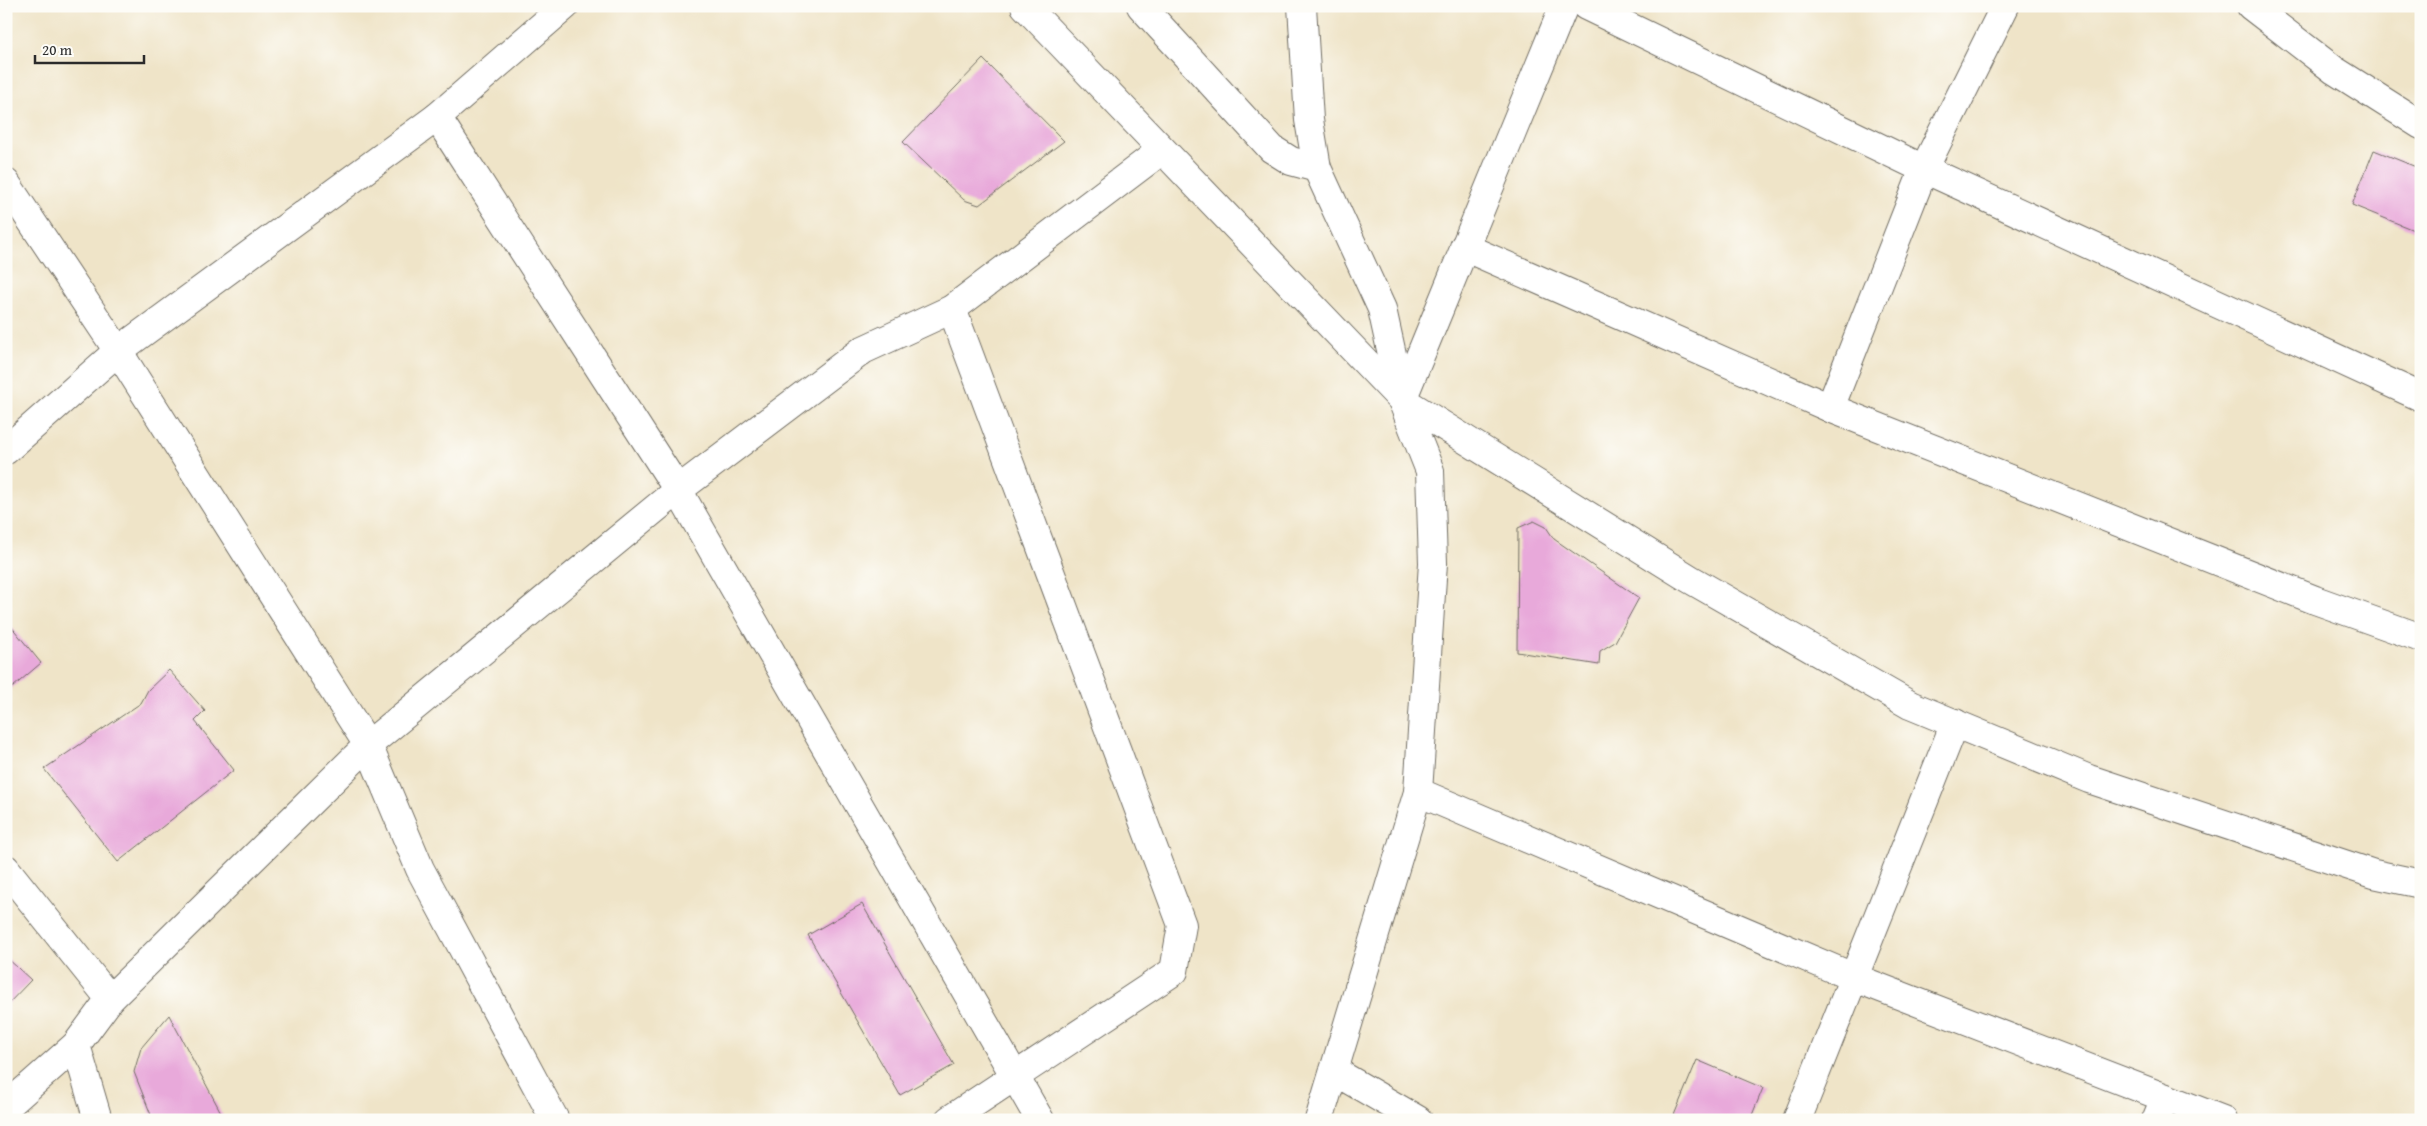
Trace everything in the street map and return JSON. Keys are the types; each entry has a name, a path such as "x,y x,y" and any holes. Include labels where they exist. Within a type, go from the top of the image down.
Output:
{"street":[{"path":"6,450 118,351 437,117 565,6"},
{"path":"1025,6 1402,400 1690,580 1910,705 2089,779 2374,874 2421,884"},
{"path":"1141,6 1272,149 1291,161 1317,168"},
{"path":"1302,6 1309,120 1317,168 1382,309 1402,400 1430,471 1432,563 1418,792 1319,1120"},
{"path":"1402,400 1564,6"},
{"path":"1586,6 1924,169 2421,397"},
{"path":"1830,408 1924,169 2004,6"},
{"path":"2251,6 2334,70 2421,125"},
{"path":"437,117 678,490 1040,1120"},
{"path":"6,1107 76,1045 110,999 368,745 678,490 863,350 952,309 1162,150"},
{"path":"6,183 118,351 368,745 420,869 555,1120"},
{"path":"1464,247 1830,408 2315,600 2421,638"},
{"path":"949,1120 1174,971 1182,925 952,309"},
{"path":"1797,1120 1955,723"},
{"path":"1418,792 2160,1109 2223,1120"},
{"path":"6,869 110,999"},
{"path":"76,1045 98,1120"},
{"path":"1334,1070 1418,1120"}],"building":[{"path":"983,59 1064,141 979,205 964,200 903,142"},
{"path":"2374,150 2421,169 2421,233 2352,205"},
{"path":"1534,521 1546,527 1554,539 1639,598 1615,642 1600,651 1599,665 1517,652 1518,528"},
{"path":"6,620 41,663 6,693"},
{"path":"169,670 205,711 195,721 234,770 118,862 44,769 141,703 148,690"},
{"path":"862,904 954,1065 900,1095 808,935"},
{"path":"6,957 31,980 6,1006"},
{"path":"169,1015 225,1120 153,1120 134,1072 141,1048"},
{"path":"1697,1060 1763,1088 1750,1120 1672,1120"}]}
